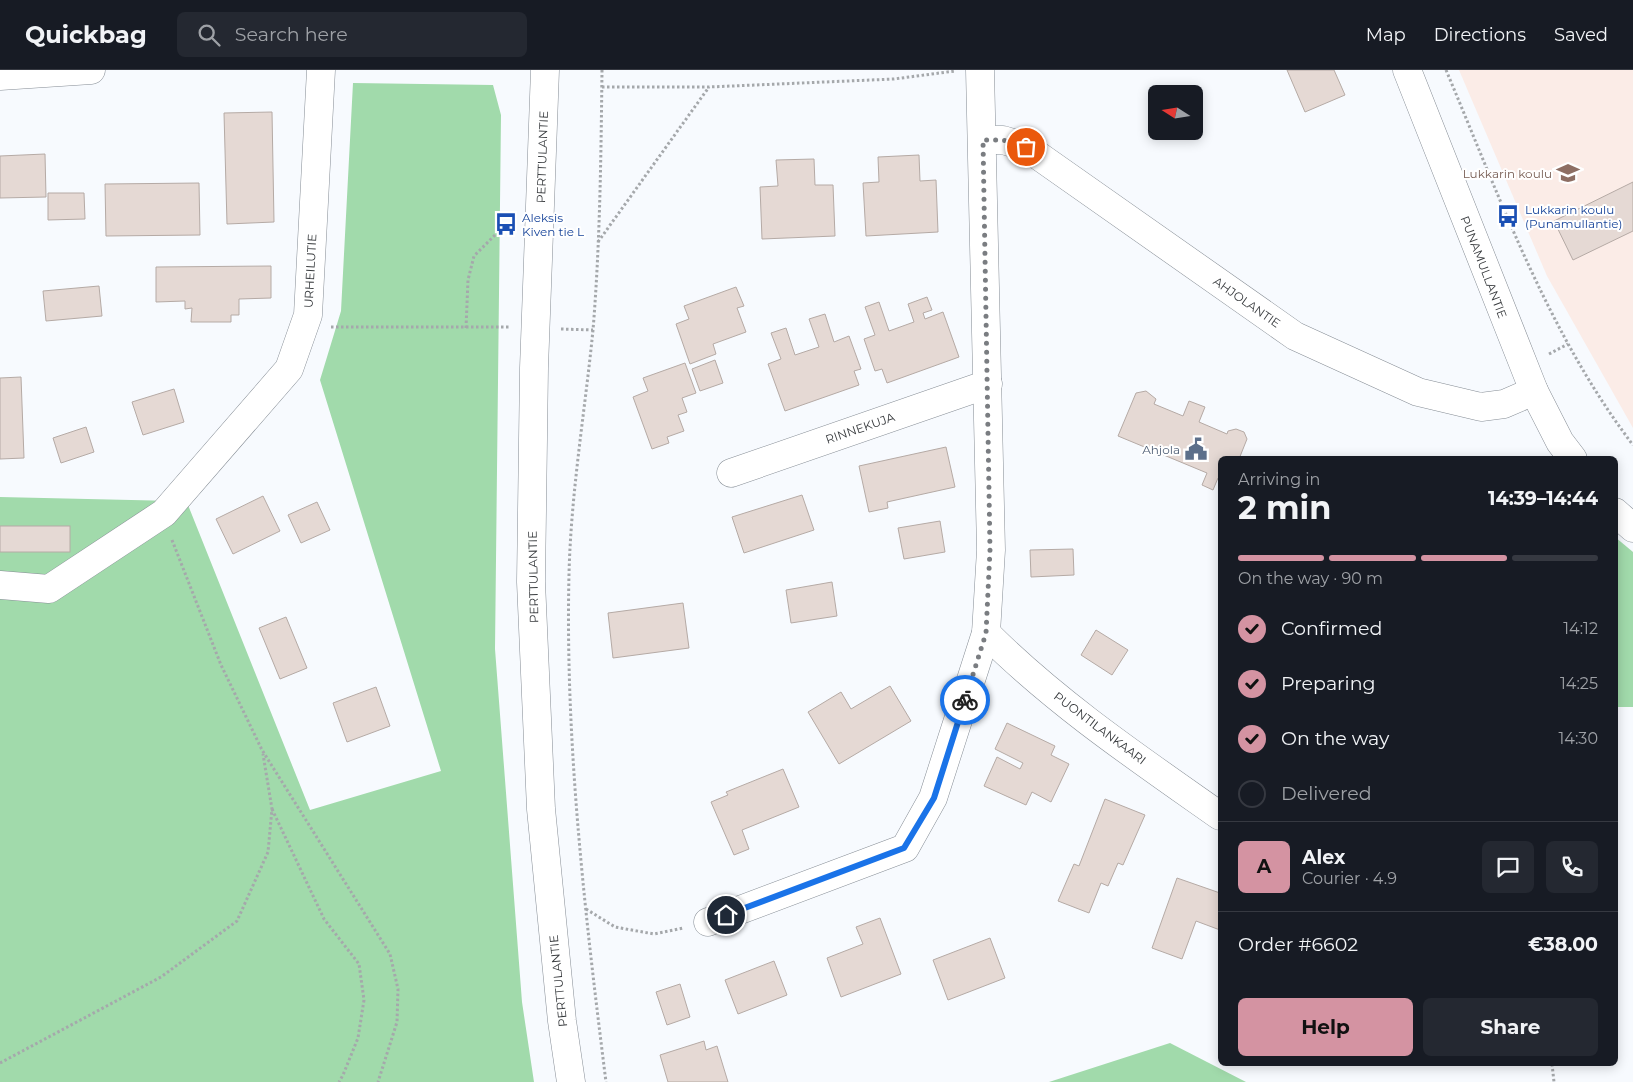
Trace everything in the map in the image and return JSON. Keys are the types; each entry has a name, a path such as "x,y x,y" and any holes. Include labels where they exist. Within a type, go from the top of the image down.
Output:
{"street":[{"path":"0,76 91,70"},
{"name":"URHEILUTIE","path":"0,585 49,590 164,513 289,369 308,315 322,70"},
{"name":"PERTTULANTIE","path":"545,70 534,368 532,582 541,809 562,1021 571,1082"},
{"path":"708,922 904,848 934,798 986,633 990,550 983,140 980,70"},
{"name":"PUNAMULLANTIE","path":"1407,70 1534,392 1560,442 1571,456"},
{"name":"AHJOLANTIE","path":"983,140 1003,140 1026,147 1303,340 1418,392 1480,407 1504,404 1534,392"},
{"name":"RINNEKUJA","path":"732,472 988,384"},
{"path":"1618,515 1633,528"},
{"name":"PUONTILANKAARI","path":"986,633 1025,672 1148,765 1218,815"}],"path":[{"path":"602,70 598,243 592,330 572,519 569,573 569,659 585,908 606,1082"},
{"path":"602,87 709,87 894,79 960,70"},
{"path":"1446,70 1532,272 1568,344 1611,415 1633,445"},
{"path":"598,243 709,87"},
{"path":"466,328 468,280 474,256 506,224"},
{"path":"324,327 513,327"},
{"path":"558,329 592,330"},
{"path":"164,513 167,528 221,665 262,750 390,954 398,989 397,1022 378,1082"},
{"path":"0,1063 162,978 237,922 268,852 272,809 262,750"},
{"path":"272,809 324,919 359,964 364,1000 358,1038 343,1076 338,1082"},
{"path":"585,908 615,927 654,934 708,922"},
{"path":"1552,1066 1554,1082"}],"shaded area":[{"name":"Lukkarin koulu","path":"1459,70 1633,70 1633,428 1547,276"}],"green space":[{"path":"353,83 493,85 501,115 495,649 522,1002 534,1082 0,1082 0,497 175,501 188,505 310,810 441,771 320,380 341,311"},
{"path":"1618,540 1633,552 1633,707 1618,707"},
{"path":"1170,1043 1246,1082 1049,1082"}],"building":[{"path":"1287,70 1334,70 1345,95 1305,112"},
{"path":"272,112 274,222 227,224 224,113"},
{"path":"45,154 46,197 0,198 0,156"},
{"path":"919,155 920,181 936,180 938,232 866,236 863,183 879,182 878,157"},
{"path":"814,159 815,185 833,185 835,236 762,239 760,187 778,186 776,160"},
{"path":"1633,182 1633,231 1573,260 1554,221"},
{"path":"199,183 200,235 106,236 105,184"},
{"path":"48,193 84,193 85,219 48,220"},
{"path":"271,266 271,298 239,299 239,315 231,315 231,322 191,322 192,308 185,309 185,301 156,302 156,267"},
{"path":"99,286 102,316 46,321 43,291"},
{"path":"736,287 744,306 737,308 746,332 713,344 716,354 690,364 676,324 689,319 684,306"},
{"path":"927,297 932,310 923,313 925,319 943,312 959,357 887,383 882,369 875,371 864,339 875,335 865,307 879,302 889,331 914,322 908,304"},
{"path":"825,314 834,342 849,336 861,369 854,371 859,385 785,411 768,364 781,359 771,333 786,328 795,355 819,347 809,319"},
{"path":"715,360 723,383 700,391 692,369"},
{"path":"685,363 696,393 682,398 687,412 678,415 684,431 667,437 669,443 652,449 633,397 648,391 643,378"},
{"path":"21,377 24,458 0,459 0,378"},
{"path":"174,389 184,422 143,435 132,402"},
{"name":"Ahjola","path":"1146,391 1156,399 1154,404 1183,416 1189,401 1205,407 1199,422 1227,434 1228,431 1236,429 1244,432 1247,439 1240,456 1218,456 1218,478 1213,490 1202,485 1207,473 1118,436 1136,393"},
{"path":"86,427 94,452 61,463 53,438"},
{"path":"946,447 955,487 887,502 888,508 869,512 859,466"},
{"path":"802,495 814,530 744,553 732,517"},
{"path":"263,496 280,531 233,554 216,519"},
{"path":"317,502 330,530 301,543 288,515"},
{"path":"940,521 945,552 904,559 898,528"},
{"path":"0,526 70,526 70,552 0,552"},
{"path":"1073,549 1074,575 1031,577 1030,550"},
{"path":"832,582 837,616 791,623 786,590"},
{"path":"683,603 689,648 613,658 608,613"},
{"path":"286,617 307,668 280,679 259,628"},
{"path":"1096,630 1128,650 1112,675 1081,655"},
{"path":"890,686 911,721 839,764 808,712 841,692 851,709"},
{"path":"376,687 390,726 347,742 333,703"},
{"path":"1007,723 1055,746 1051,755 1069,764 1051,802 1032,792 1026,805 984,786 997,757 1020,769 1023,763 995,749"},
{"path":"783,769 799,807 742,830 749,849 734,855 711,802 728,795 726,792"},
{"path":"1105,799 1145,815 1123,865 1118,863 1108,886 1101,883 1089,913 1058,901 1074,864 1079,866"},
{"path":"1177,878 1218,892 1218,929 1196,921 1182,959 1152,948"},
{"path":"880,918 901,974 841,997 827,958 863,944 856,927"},
{"path":"990,938 1005,978 948,1000 933,960"},
{"path":"774,961 787,995 738,1014 725,980"},
{"path":"680,984 690,1017 667,1025 656,992"},
{"path":"704,1041 706,1050 717,1046 728,1082 668,1082 660,1055"}],"way so far":[{"path":"965,700 986,633 990,550 987,285 983,140 1003,140 1026,147"}],"place":[{"name":"Lukkarin koulu","path":"1568,173"},
{"name":"Lukkarin koulu (Punamullantie)","path":"1508,216"},
{"name":"Aleksis Kiven tie L","path":"506,224"},
{"name":"Ahjola","path":"1196,449"}],"route":[{"path":"726,915 904,848 934,798 965,700"}]}
